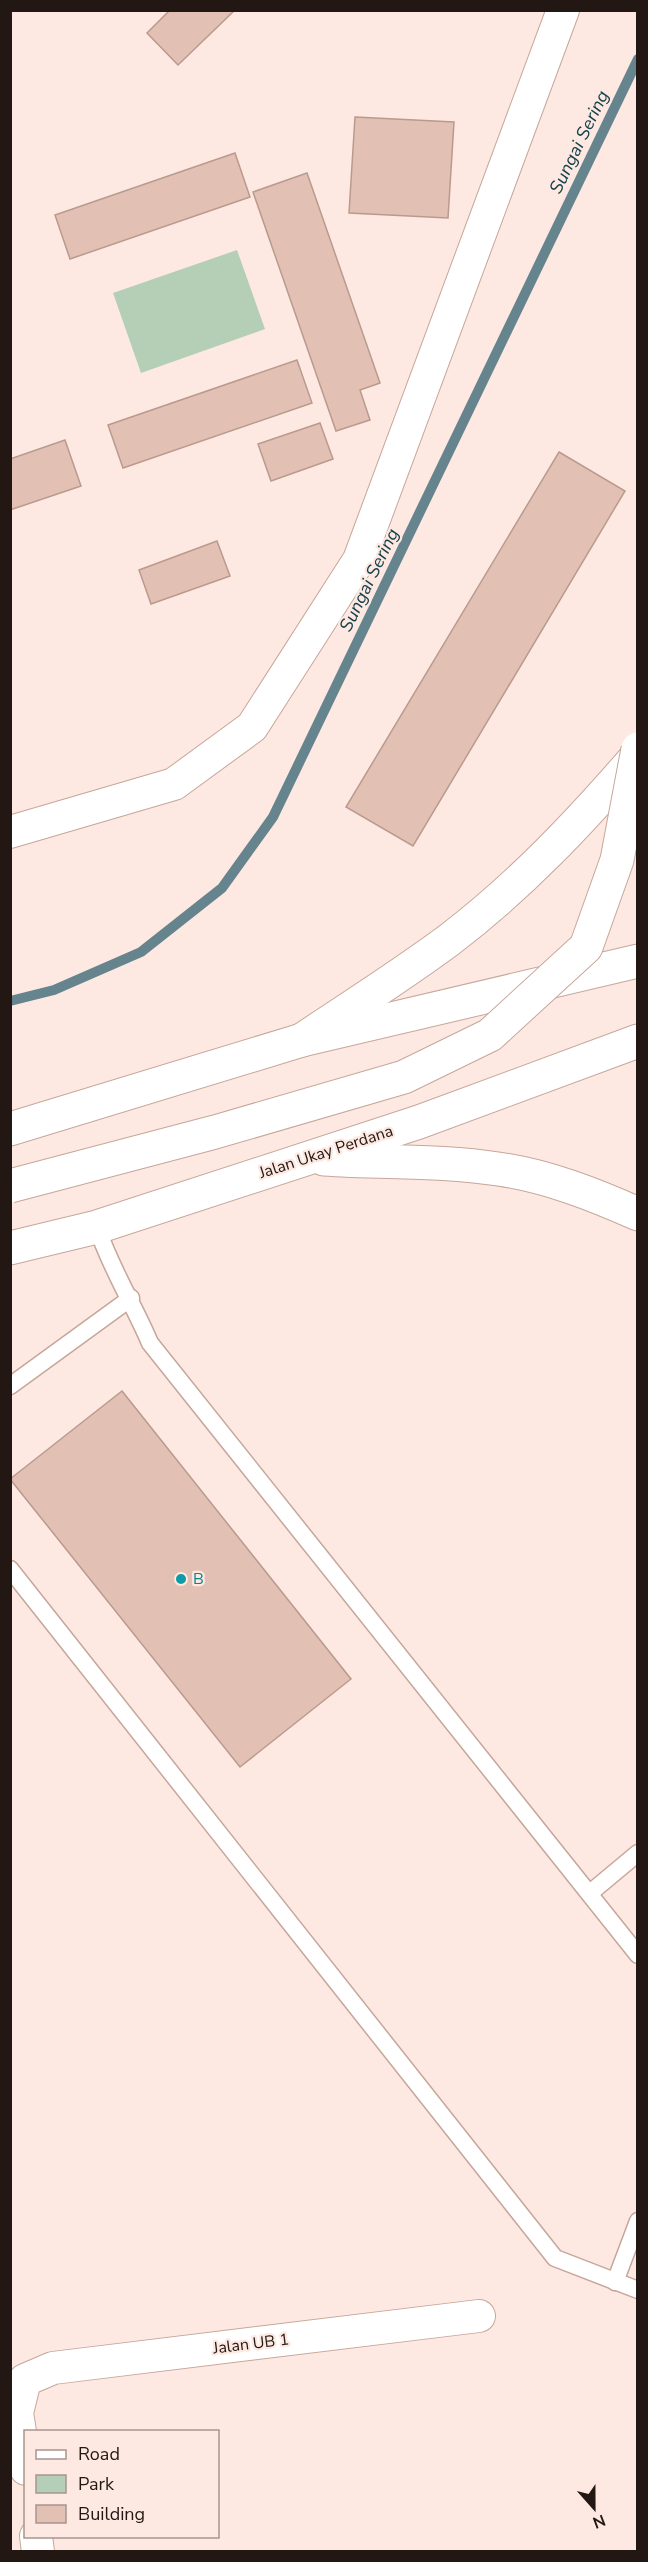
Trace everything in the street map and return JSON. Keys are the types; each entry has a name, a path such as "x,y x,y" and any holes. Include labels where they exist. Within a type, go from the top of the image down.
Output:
{"main road":[{"path":"10,1186 215,1132 404,1077 490,1035 586,947 617,860 638,749"},
{"path":"302,1040 449,940 494,903 556,847 638,755"},
{"path":"10,1129 302,1040 638,962"},
{"name":"Jalan Ukay Perdana","path":"10,1248 97,1227 419,1122 638,1041"},
{"path":"305,1158 447,1163 500,1169 581,1189 638,1214"}],"street":[{"path":"10,832 174,784 252,727 359,560 563,10"},
{"name":"Jalan UB 1","path":"24,2457 17,2413 25,2380 53,2368 479,2316"}],"lane":[{"path":"97,1227 107,1258 131,1298 150,1343 638,1955"},
{"path":"10,1386 131,1298"},
{"path":"10,1569 555,2258 638,2290"},
{"path":"590,1893 638,1853"},
{"path":"615,2282 638,2221"}],"green space":[{"path":"237,250 265,329 141,373 113,293"}],"building":[{"path":"170,10 235,10 178,65 147,33"},
{"path":"355,117 454,122 448,218 349,213"},
{"path":"235,153 250,197 70,259 55,215"},
{"path":"307,173 380,383 360,390 370,420 336,431 253,192"},
{"path":"297,360 312,403 123,468 108,425"},
{"path":"320,423 333,459 271,481 258,444"},
{"path":"65,440 81,486 10,510 10,459"},
{"path":"559,452 625,491 413,846 346,807"},
{"path":"217,541 230,576 151,604 139,570"},
{"name":"B","path":"122,1391 351,1679 240,1767 10,1479"}],"waterway":[{"name":"Sungai Sering","path":"10,1001 54,990 141,952 222,888 273,817 638,59"}],"place":[{"name":"B","path":"181,1579"}]}
